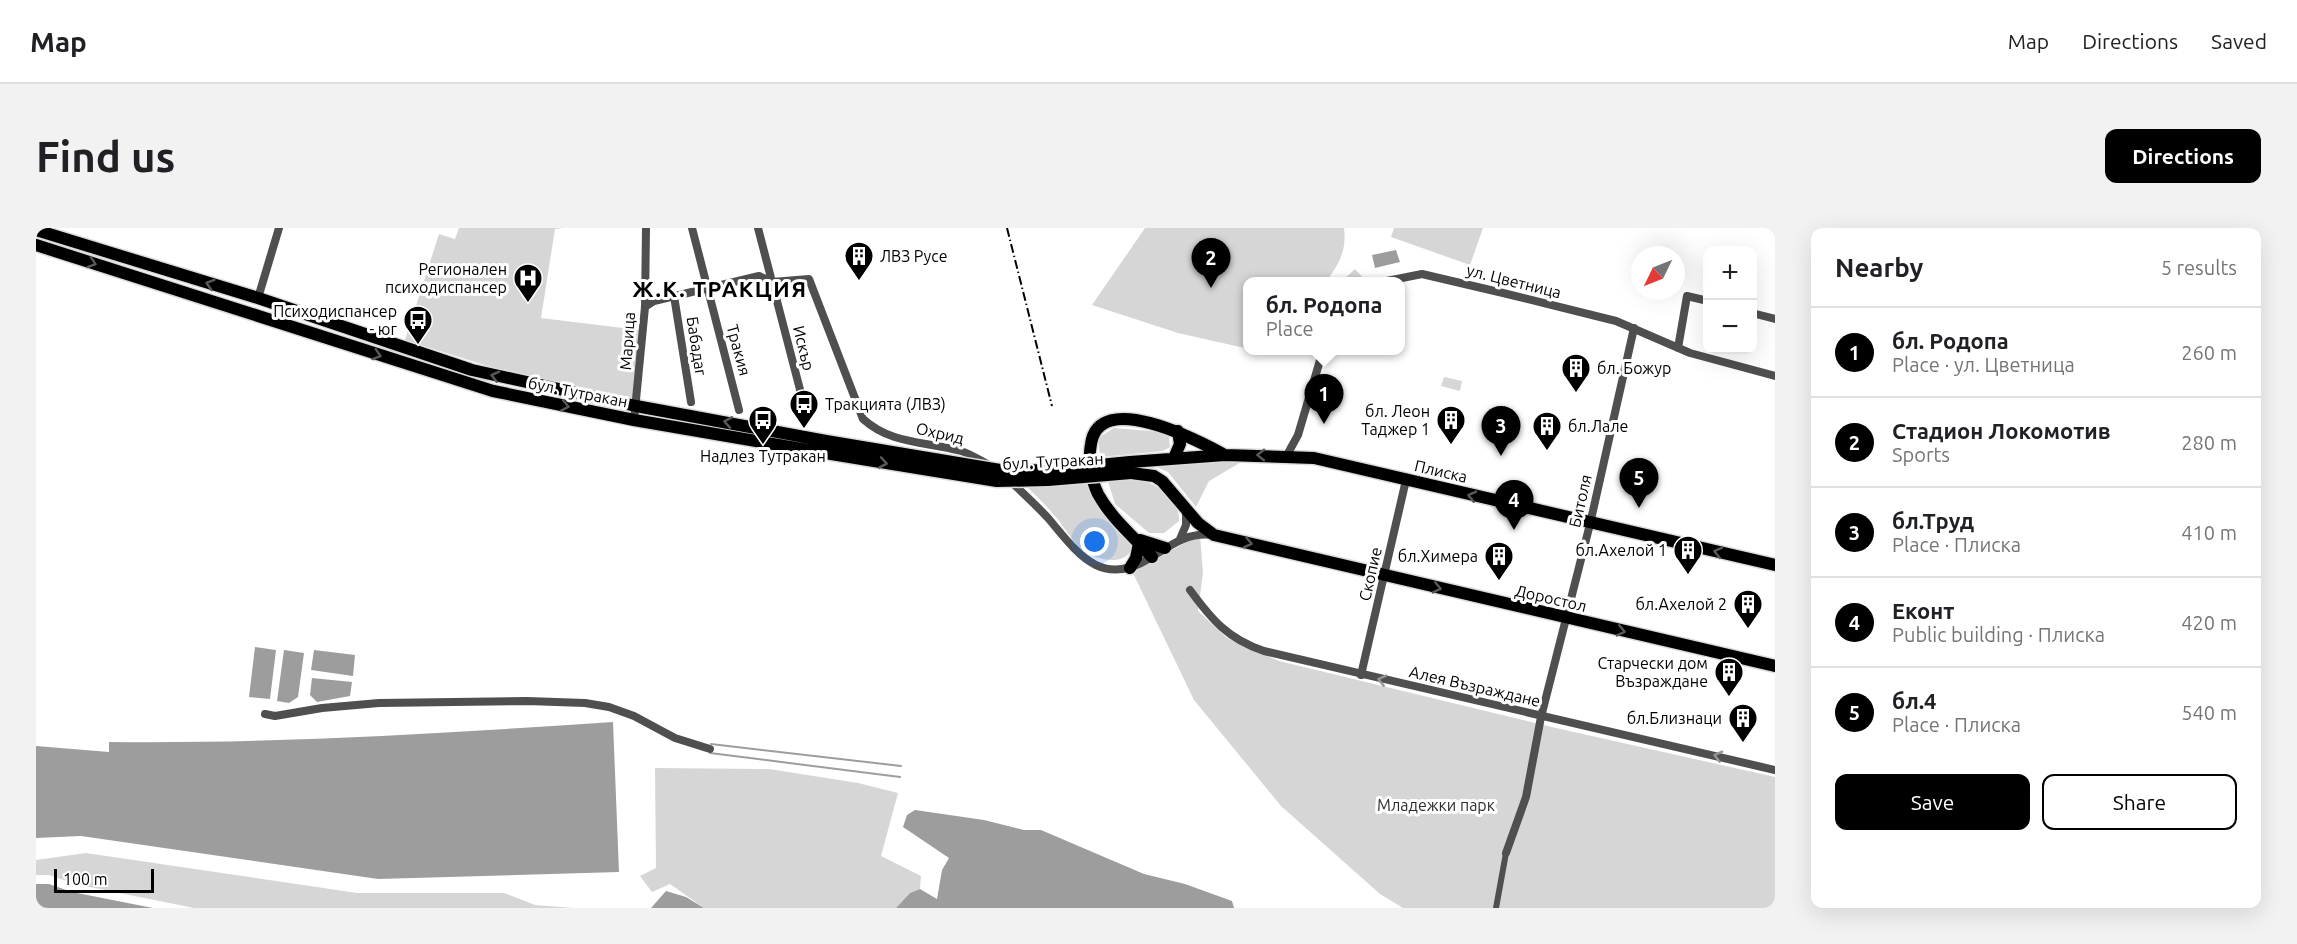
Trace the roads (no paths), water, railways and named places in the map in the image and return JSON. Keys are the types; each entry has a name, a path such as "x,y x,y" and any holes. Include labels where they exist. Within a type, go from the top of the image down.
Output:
{"main road":[{"name":"бул. Тутракан","path":"36,230 252,297 472,370 826,447"},
{"name":"бул. Тутракан","path":"36,245 493,391 634,420 1006,471 1131,467"},
{"path":"247,312 252,297"},
{"path":"1152,557 1106,506 1093,484 1091,440 1102,423 1111,420 1153,424 1178,431 1225,455"},
{"path":"1174,458 1180,444 1178,431"},
{"name":"Плиска","path":"1131,467 1174,458 1225,455 1287,455 1314,458 1590,524 1775,565"},
{"name":"Доростол","path":"1131,467 1162,481 1198,523 1214,536 1775,666"},
{"path":"1136,540 1165,548"},
{"path":"1130,568 1136,558 1136,540"}],"street":[{"path":"252,297 279,228"},
{"name":"Марица","path":"634,420 645,307 647,228"},
{"name":"Тракия","path":"692,228 739,410"},
{"name":"Искър","path":"758,228 804,405"},
{"name":"ул. Цветница","path":"1405,278 1422,274 1634,328 1678,348 1775,376"},
{"path":"645,307 654,301 759,276 772,282"},
{"name":"Охрид","path":"772,282 805,278 812,283 863,419 877,432 962,452 989,465 1035,504 1074,552 1095,566 1130,568 1180,539"},
{"name":"Бабадаг","path":"674,296 691,402"},
{"path":"1678,348 1687,296 1703,300"},
{"path":"1757,314 1775,319"},
{"name":"Битоля","path":"1506,853 1526,797 1541,717 1564,618 1590,524 1634,328"},
{"path":"1287,455 1298,435 1322,355"},
{"name":"Скопие","path":"1361,675 1407,480"},
{"path":"1180,539 1186,525 1186,508"},
{"path":"1180,539 1196,535 1214,536"},
{"name":"Алея Възраждане","path":"1190,590 1208,615 1228,635 1251,647 1361,675 1775,770"},
{"path":"265,714 275,716 322,708 379,703 585,703 626,713 685,742 710,748"},
{"path":"1496,908 1506,853"}],"waterway":[{"path":"711,744 901,766"},
{"path":"710,753 900,777"}],"railway":[{"path":"1007,228 1052,406"}],"place":[{"name":"ЛВЗ Русе","path":"859,282"},
{"name":"Стадион Локомотив","path":"1211,288"},
{"name":"Регионален психодиспансер","path":"528,304"},
{"name":"Психодиспансер - юг","path":"418,346"},
{"name":"бл. Божур","path":"1576,394"},
{"name":"бл. Родопа","path":"1324,424"},
{"name":"Тракцията (ЛВЗ)","path":"804,430"},
{"name":"Надлез Тутракан","path":"763,446"},
{"name":"бл. Леон Таджер 1","path":"1451,446"},
{"name":"бл.Лале","path":"1547,452"},
{"name":"бл.Труд","path":"1501,456"},
{"name":"бл.4","path":"1639,508"},
{"name":"Еконт","path":"1514,530"},
{"name":"бл.Ахелой 1","path":"1688,576"},
{"name":"бл.Химера","path":"1499,582"},
{"name":"бл.Ахелой 2","path":"1748,630"},
{"name":"Старчески дом Възраждане","path":"1729,698"},
{"name":"бл.Близнаци","path":"1743,744"}],"district":[{"name":"Ж.К. ТРАКЦИЯ","path":"720,289"}],"park label":[{"name":"Младежки парк","path":"1436,805"}]}
